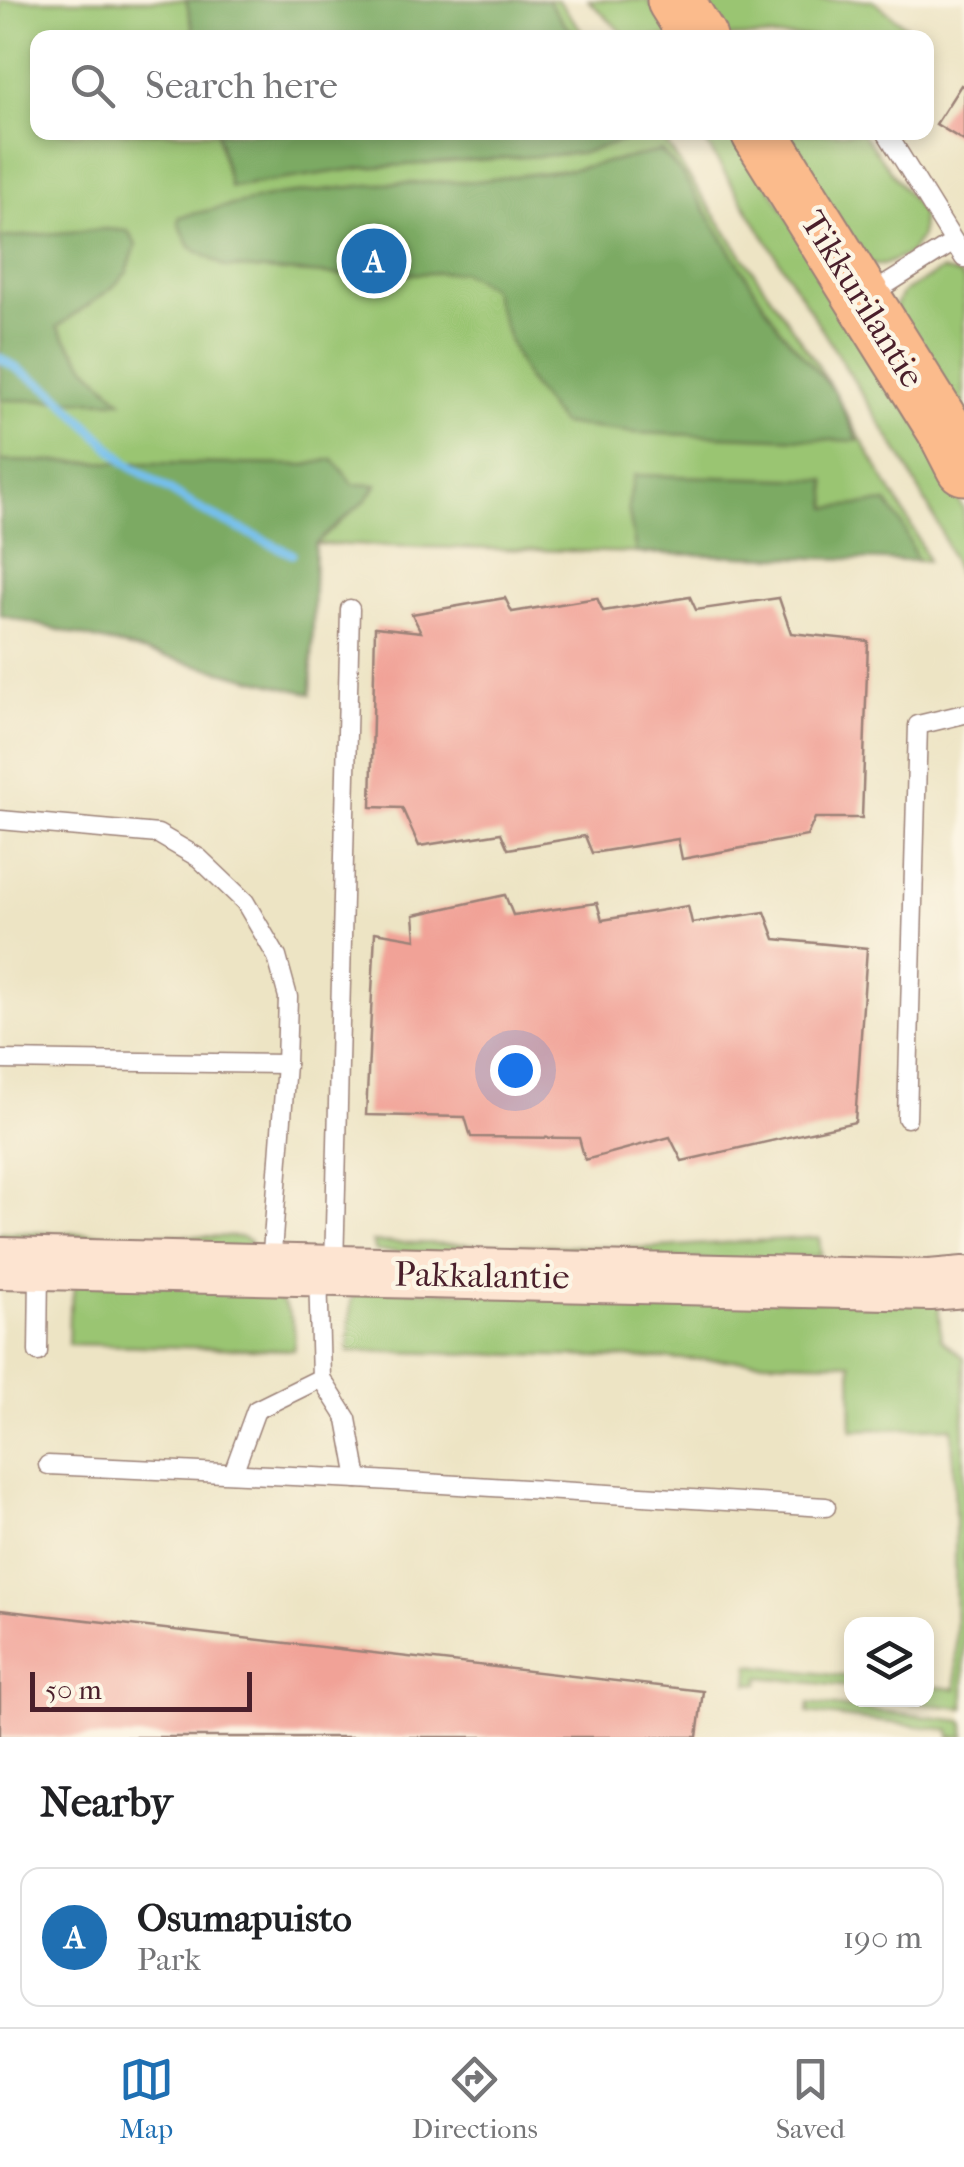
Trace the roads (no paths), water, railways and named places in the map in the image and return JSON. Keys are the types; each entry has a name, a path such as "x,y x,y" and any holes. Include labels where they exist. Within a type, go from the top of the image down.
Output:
{"main road":[{"path":"675,0 694,30"},
{"name":"Tikkurilantie","path":"764,140 944,428 964,467"},
{"name":"Pakkalantie","path":"19,1263 930,1285 964,1282"}],"lane":[{"path":"864,299 959,250 891,140"},
{"path":"307,1271 350,610"},
{"path":"906,1118 918,725 964,714"},
{"path":"0,820 158,834 198,858 244,902 276,957 288,997 286,1064 321,1378 347,1419 358,1479"},
{"path":"0,1060 286,1064"},
{"path":"19,1263 38,1352"},
{"path":"233,1474 256,1410 321,1378"},
{"path":"48,1465 826,1507"}],"waterway":[{"path":"0,358 54,392 126,463 201,510 292,554"}],"place":[{"name":"Osumapuisto","path":"374,261"}]}
